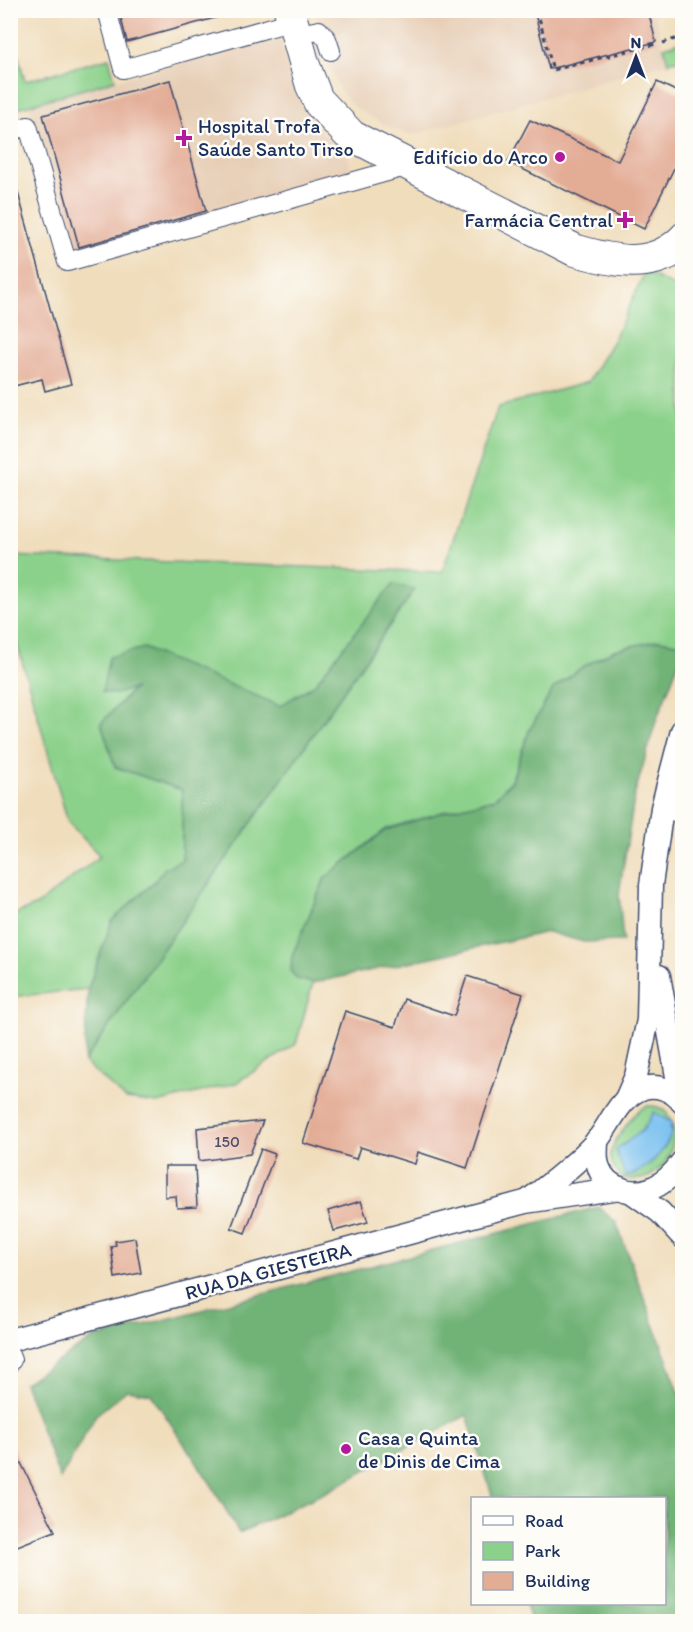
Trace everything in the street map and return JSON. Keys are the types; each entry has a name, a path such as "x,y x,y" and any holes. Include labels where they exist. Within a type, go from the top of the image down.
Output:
{"main road":[{"path":"525,1202 566,1172 597,1140 626,1099 636,1076 648,1020 651,885 672,808 679,723"},
{"path":"651,933 682,1101"},
{"path":"626,1099 641,1089 656,1087 670,1091 682,1101"},
{"path":"597,1140 596,1156 599,1170 609,1182 660,1212 682,1236"},
{"path":"525,1202 651,1189 671,1176 682,1162"},
{"name":"RUA DA GIESTEIRA","path":"10,1340 525,1202"}],"street":[{"path":"107,10 123,69 288,15"},
{"path":"288,15 311,32 327,39 331,51"},
{"path":"288,15 305,87 319,112 343,138 410,165"},
{"path":"311,32 310,62 323,96 356,131 410,165 571,256 633,270 656,258 682,253"},
{"path":"10,131 28,126 67,262 410,165"},
{"path":"656,258 682,231"},
{"path":"10,1354 12,1360 10,1363"}],"path":[{"path":"537,10 553,70 656,44"},
{"path":"663,43 681,37 682,33"},
{"path":"679,723 682,696"}],"shaded area":[{"path":"315,11 654,11 668,63 411,135 389,128 352,105 339,88 329,66"},
{"name":"Hospital Trofa Saúde Santo Tirso","path":"279,35 296,95 315,126 349,157 349,175 71,256 29,105"}],"green space":[{"path":"11,28 25,81 109,58 115,80 11,110"},
{"path":"682,41 682,63 674,60 668,63 664,47"},
{"path":"645,272 682,290 682,644 659,640 614,650 581,668 553,689 529,731 511,781 494,799 386,829 325,878 311,910 298,979 313,983 296,1044 236,1083 157,1103 126,1099 84,1062 415,589 393,585 314,685 280,706 145,649 136,686 101,723 115,767 182,790 182,861 165,868 155,881 112,921 88,989 11,997 11,916 37,905 100,856 68,822 11,623 11,556 442,572 498,407 588,382 614,339"},
{"path":"393,584 415,589 84,1062 88,989 112,921 155,881 165,868 182,860 182,790 115,767 101,723 135,688 116,694 102,692 109,657 144,648 280,706 314,685"},
{"path":"659,640 682,644 682,654 656,721 635,793 619,894 623,941 584,942 548,932 313,983 297,979 291,972 292,956 325,878 386,830 494,799 512,781 529,731 553,689 581,668 614,650"},
{"path":"646,1106 661,1109 670,1118 674,1131 672,1146 666,1160 656,1172 641,1179 623,1178 613,1166 610,1155 618,1137","holes":["654,1112 669,1128 649,1165 626,1176 616,1150 643,1130"]},
{"name":"Casa e Quinta de Dinis de Cima","path":"598,1207 616,1222 682,1400 682,1621 531,1621 526,1605 666,1605 666,1497 493,1497 467,1415 328,1491 239,1533 211,1484 151,1394 127,1390 96,1415 60,1479 24,1383 94,1338"}],"water":[{"path":"654,1112 673,1123 670,1128 673,1130 665,1146 649,1165 626,1177 616,1150 643,1130"}],"building":[{"path":"119,10 226,10 226,15 127,42"},
{"path":"534,10 648,10 656,42 549,69"},
{"path":"170,80 206,211 79,247 43,115"},
{"name":"Edifício do Arco","path":"657,82 682,94 682,152 644,229 508,162 530,120 618,161"},
{"path":"15,182 71,384 45,391 42,379 10,387 10,183"},
{"path":"467,976 523,994 467,1168 418,1152 415,1164 360,1147 356,1159 303,1143 345,1011 395,1027 404,999 454,1016"},
{"path":"263,1121 250,1154 199,1161 197,1128"},
{"path":"261,1149 275,1154 245,1233 231,1228"},
{"path":"165,1166 195,1166 197,1207 177,1208 176,1196 165,1197"},
{"path":"361,1201 368,1222 334,1231 328,1211"},
{"path":"135,1238 141,1273 115,1278 111,1246 116,1245 115,1241"},
{"path":"10,1441 55,1531 10,1549"}],"place":[{"name":"Hospital Trofa Saúde Santo Tirso","path":"184,138"},
{"name":"Edifício do Arco","path":"560,157"},
{"name":"Farmácia Central","path":"625,220"},
{"name":"Casa e Quinta de Dinis de Cima","path":"346,1449"}]}
